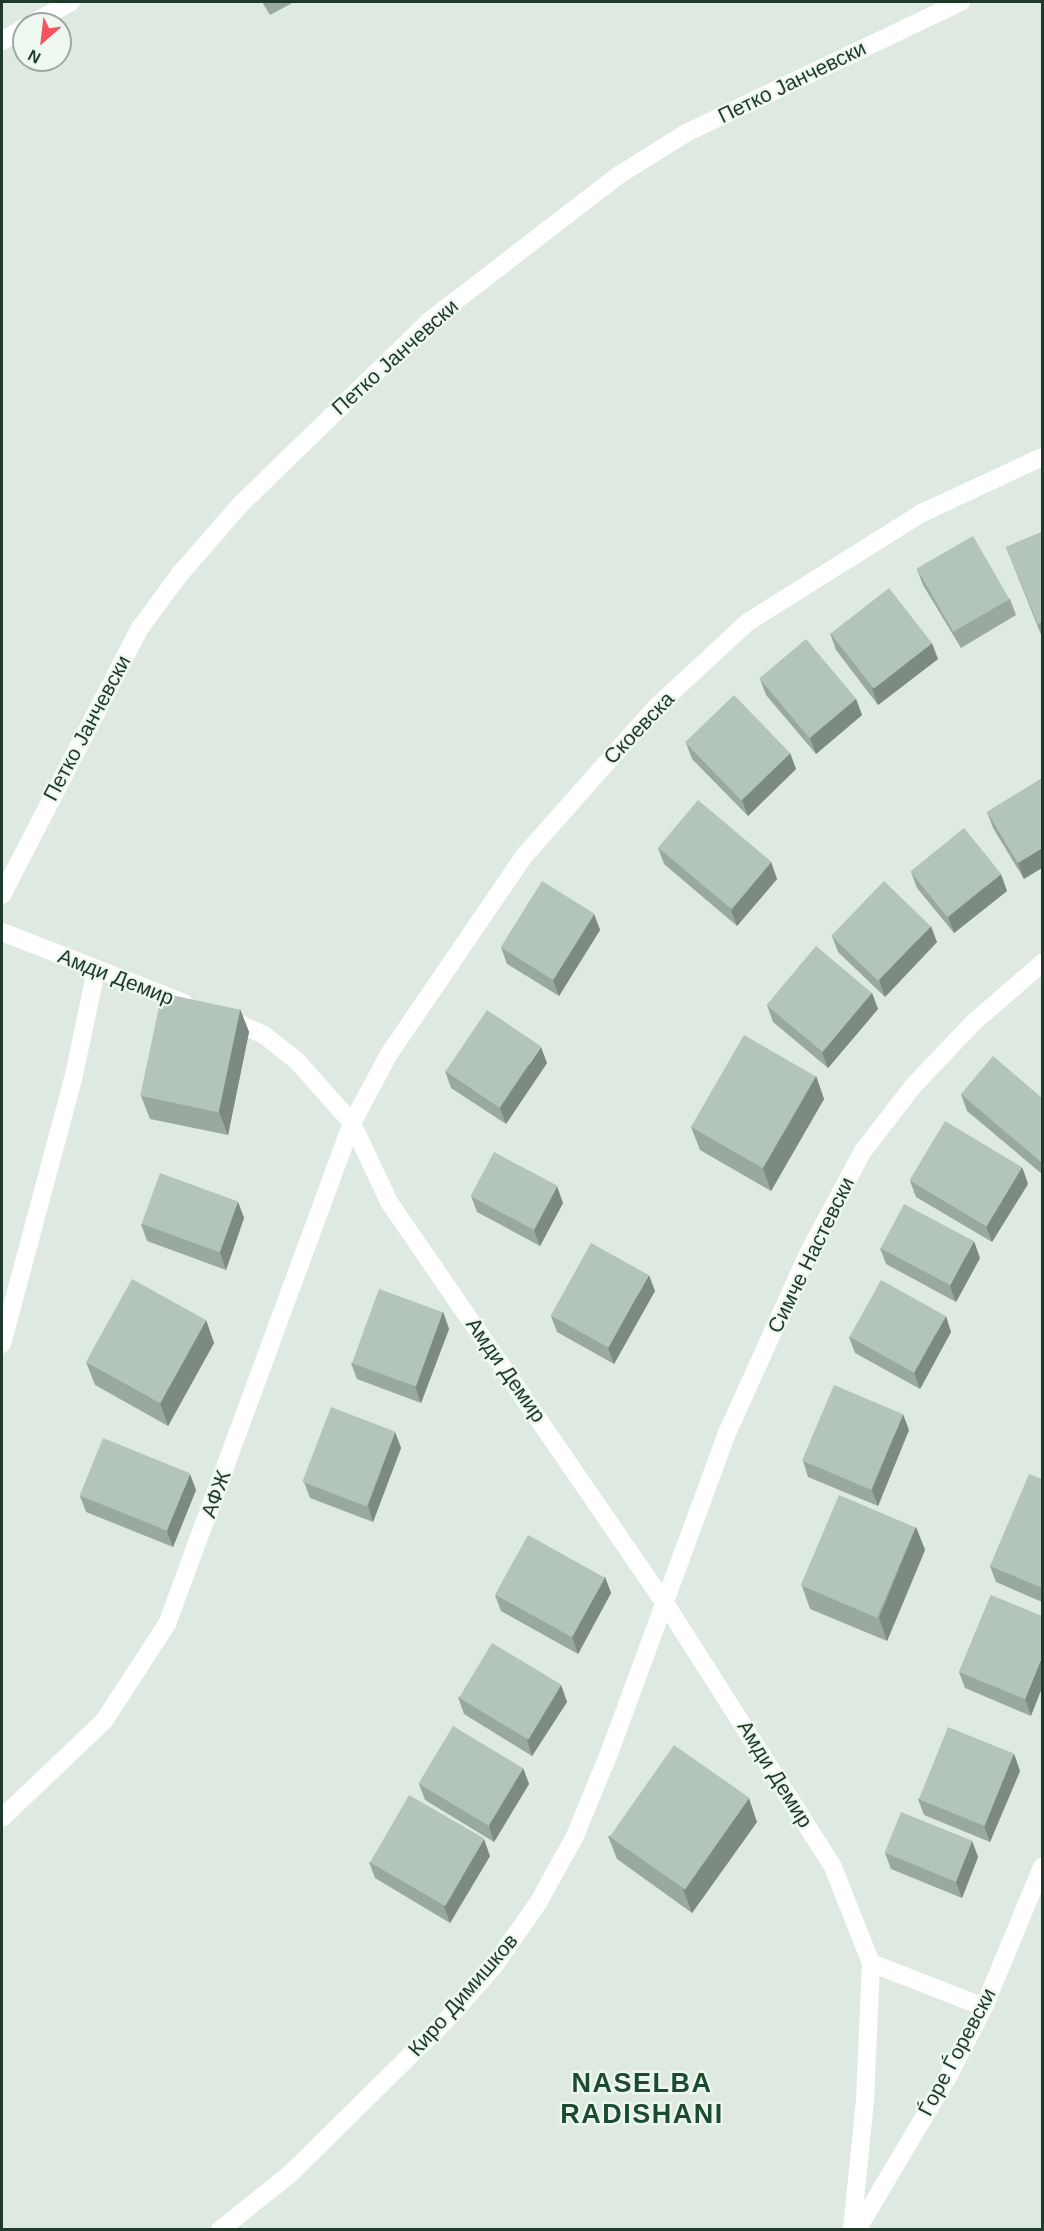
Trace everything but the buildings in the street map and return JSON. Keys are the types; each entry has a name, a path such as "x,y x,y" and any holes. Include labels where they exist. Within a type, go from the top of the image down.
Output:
{"street":[{"path":"52,12 70,2"},
{"name":"Петко Јанчевски","path":"2,895 129,649 180,574 240,505 428,322 619,176 686,133 961,2"},
{"name":"Скоевска","path":"352,1123 395,1045 525,855 655,708 748,622 844,559 922,513 1042,457"},
{"name":"Амди Демир","path":"2,932 96,971 264,1035 297,1061 352,1123 389,1202 665,1603 833,1866 871,1963 865,2101 855,2229"},
{"name":"Симче Настевски","path":"665,1603 728,1431 809,1251 863,1151 914,1085 974,1022 1042,963"},
{"path":"2,1344 74,1075 96,971"},
{"name":"АФЖ","path":"2,1818 104,1721 167,1624 352,1123"},
{"name":"Киро Димишков","path":"220,2229 289,2175 371,2097 494,1966 538,1903 575,1836 665,1603"},
{"name":"Ѓоре Ѓоревски","path":"855,2229 949,2075 984,2007 1042,1867"},
{"path":"871,1963 984,2007"}],"district":[{"name":"NASELBA RADISHANI","path":"642,2098"}]}
